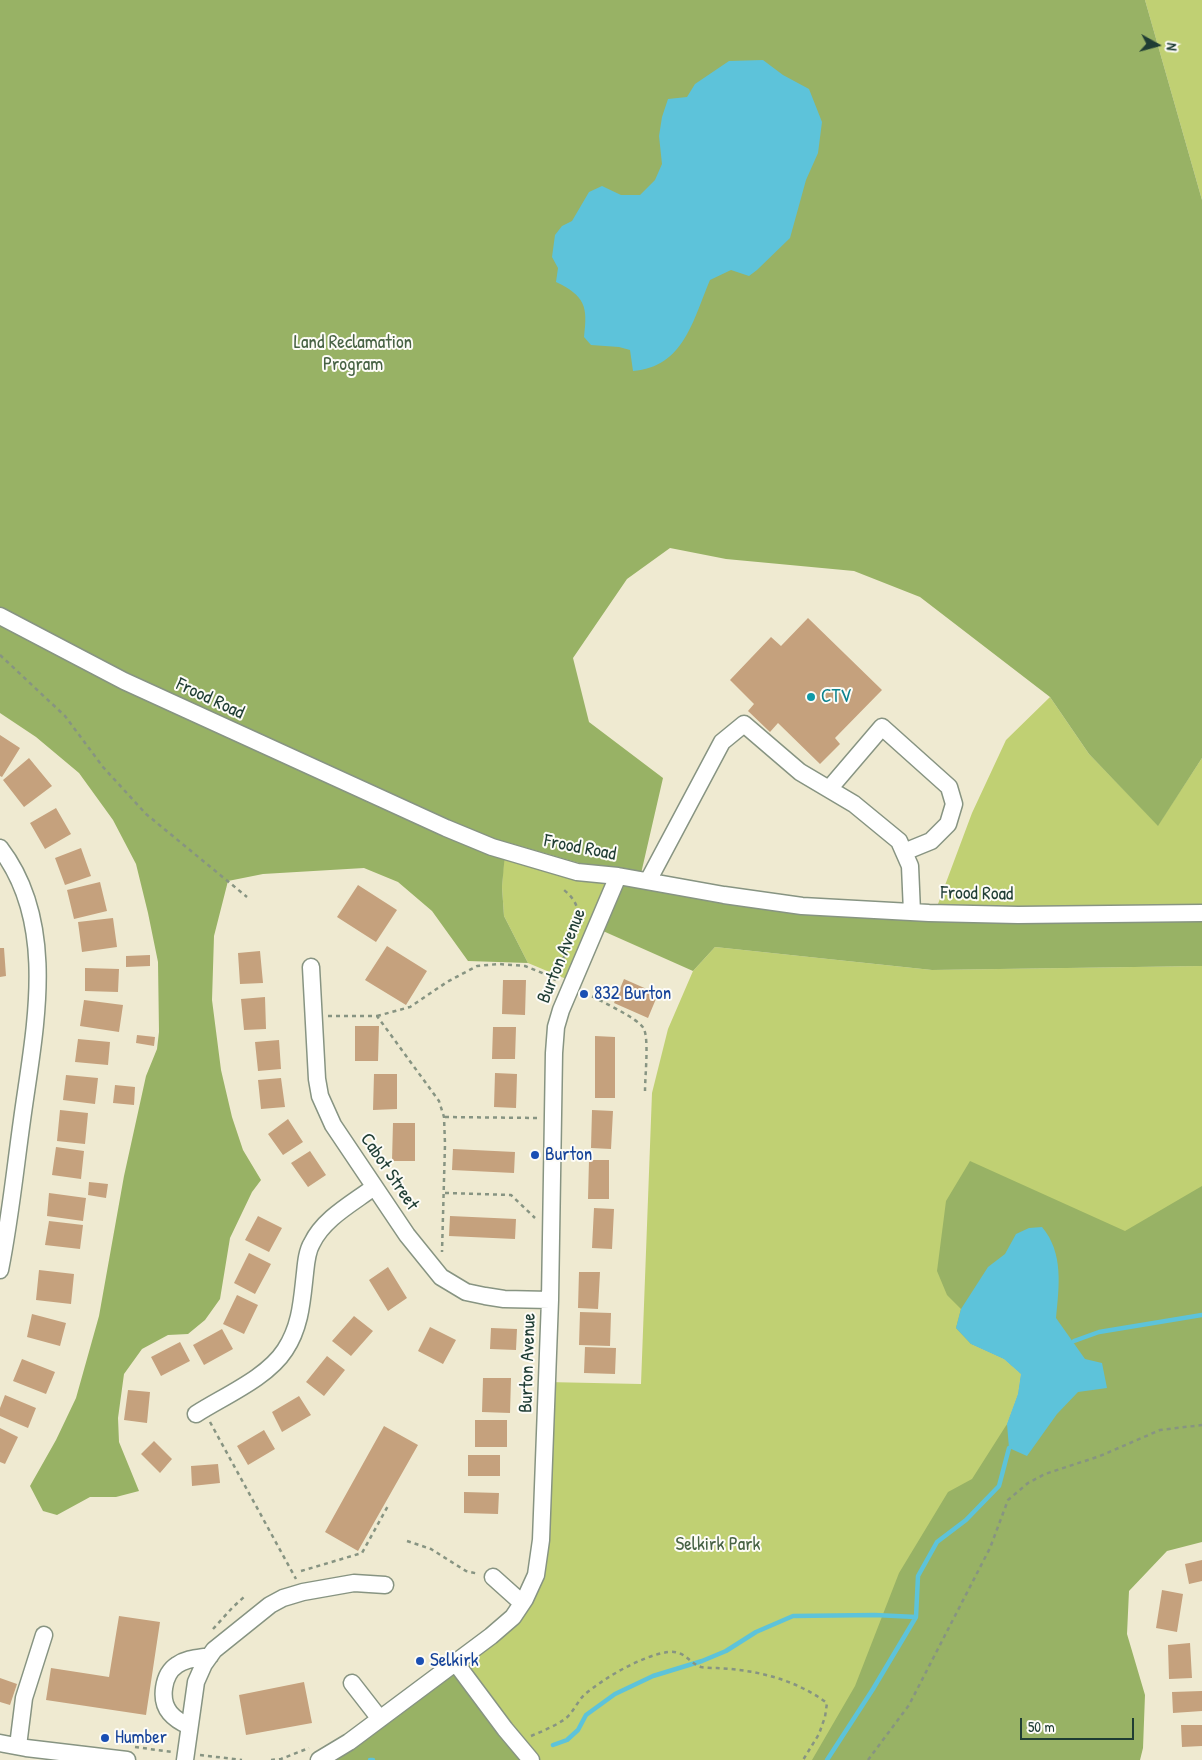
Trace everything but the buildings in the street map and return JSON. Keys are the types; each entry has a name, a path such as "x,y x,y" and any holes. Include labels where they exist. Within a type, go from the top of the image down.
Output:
{"street":[{"name":"Frood Road","path":"0,616 124,681 469,838 492,847 577,872 618,876 724,895 802,906 912,912 1018,914 1202,913"},
{"path":"648,882 722,742 744,724 800,772 854,804 899,841 910,866 912,912"},
{"path":"829,789 882,727 949,787 954,804 948,824 931,841 904,852"},
{"path":"0,848 18,876 27,895 37,951 36,1013 0,1270"},
{"name":"Burton Avenue","path":"315,1754 349,1742 491,1636 513,1617 536,1575 541,1540 550,1300 556,1027 570,985 618,876"},
{"name":"Cabot Street","path":"311,967 317,1079 320,1096 333,1125 407,1235 441,1277 466,1292 504,1299 550,1300"},
{"path":"200,1412 256,1377 274,1363 285,1351 298,1323 307,1259 311,1244 318,1233 337,1214 374,1187"},
{"path":"493,1577 522,1603"},
{"path":"185,1760 196,1682 204,1664 214,1650 270,1605 283,1598 303,1592 354,1583 385,1585"},
{"path":"18,1746 24,1698 44,1635"},
{"path":"189,1726 169,1712 163,1699 166,1676 176,1665 188,1659 210,1656"},
{"path":"455,1662 531,1760"},
{"path":"352,1683 380,1719"},
{"path":"0,1743 127,1760"}],"path":[{"path":"0,655 65,716 104,767 146,814 247,896"},
{"path":"544,1008 578,923 579,913 572,896 564,890"},
{"path":"314,1016 378,1016 410,1007 447,982 477,966 499,964 525,966 555,978"},
{"path":"570,985 632,1018 644,1027 646,1036 645,1091"},
{"path":"378,1016 432,1090 444,1116 441,1277"},
{"path":"444,1116 538,1118"},
{"path":"444,1193 511,1196 535,1218"},
{"path":"535,1227 536,1208"},
{"path":"200,1412 303,1592"},
{"path":"868,1760 909,1705 990,1548 1008,1500 1028,1483 1044,1474 1100,1456 1160,1430 1202,1425"},
{"path":"301,1571 362,1553 389,1504"},
{"path":"407,1541 431,1549 466,1571 493,1577"},
{"path":"516,1742 555,1726 567,1718 583,1696 608,1678 644,1660 669,1652 682,1654 700,1667 745,1670 768,1674 804,1689 827,1703 825,1717 819,1734 803,1760"},
{"path":"270,1760 315,1754"}],"green space":[{"name":"Land Reclamation Program","path":"0,0 1145,0 1202,200 1202,758 1158,826 1089,754 1050,697 920,597 854,571 726,559 670,548 627,579 573,658 589,722 663,778 640,878 802,906 1202,912 1202,966 932,970 715,947 693,971 594,927 617,874 506,842 502,887 504,916 528,963 468,961 432,911 398,882 364,868 263,874 228,881 214,936 212,1000 221,1070 232,1117 243,1150 261,1180 252,1192 230,1238 220,1299 205,1320 188,1334 168,1335 142,1349 124,1374 118,1418 119,1442 139,1491 116,1497 90,1497 57,1515 43,1511 30,1486 56,1440 76,1398 99,1316 124,1176 146,1076 157,1049 159,1032 158,962 136,864 113,820 79,773 36,737 0,713"},
{"path":"1145,0 1202,0 1202,200"},
{"path":"1050,697 1089,754 1158,825 1202,758 1202,912 935,912 972,813 1006,740"},
{"path":"505,842 617,874 571,981 528,963 504,916 502,887"},
{"name":"Selkirk Park","path":"715,947 932,970 1202,966 1202,1381 971,1344 1004,1359 1021,1374 1018,1394 1007,1424 923,1760 529,1760 453,1662 490,1635 536,1575 546,1382 641,1384 652,1093 668,1029 693,971"},
{"path":"970,1161 1125,1231 1202,1186 1202,1542 1167,1551 1129,1591 1127,1634 1145,1695 1143,1748 1140,1760 812,1760 855,1686 899,1573 948,1492 972,1479 1007,1424 1018,1394 1021,1374 1004,1359 971,1344 956,1328 961,1309 947,1295 937,1271 946,1201"},
{"path":"453,1662 529,1760 335,1760"}],"water":[{"path":"763,60 783,75 809,89 822,122 818,153 806,180 790,238 749,276 731,270 710,280 692,325 675,351 664,361 650,368 633,371 630,350 619,347 591,345 584,337 585,310 579,297 556,282 558,268 552,257 555,235 562,226 572,221 589,192 602,186 621,195 640,195 655,180 662,164 659,136 662,117 668,99 687,97 695,84 729,61"},
{"path":"1042,1227 1049,1237 1057,1259 1059,1282 1056,1318 1085,1359 1102,1363 1107,1388 1078,1392 1057,1414 1027,1456 1009,1448 1007,1424 1018,1394 1021,1374 1004,1359 971,1344 956,1328 961,1309 988,1267 1005,1254 1016,1234 1029,1228"}],"waterway":[{"path":"1074,1341 1099,1332 1202,1315"},
{"path":"827,1760 873,1689 916,1617 918,1576 937,1542 966,1520 999,1486 1009,1448"},
{"path":"553,1745 567,1740 578,1730 586,1715 615,1694 653,1676 702,1661 726,1651 756,1632 793,1616 875,1615 916,1617"}],"place":[{"name":"CTV","path":"811,697"},
{"name":"832 Burton","path":"584,994"},
{"name":"Burton","path":"535,1155"},
{"name":"Selkirk","path":"420,1661"},
{"name":"Humber","path":"105,1738"}]}
